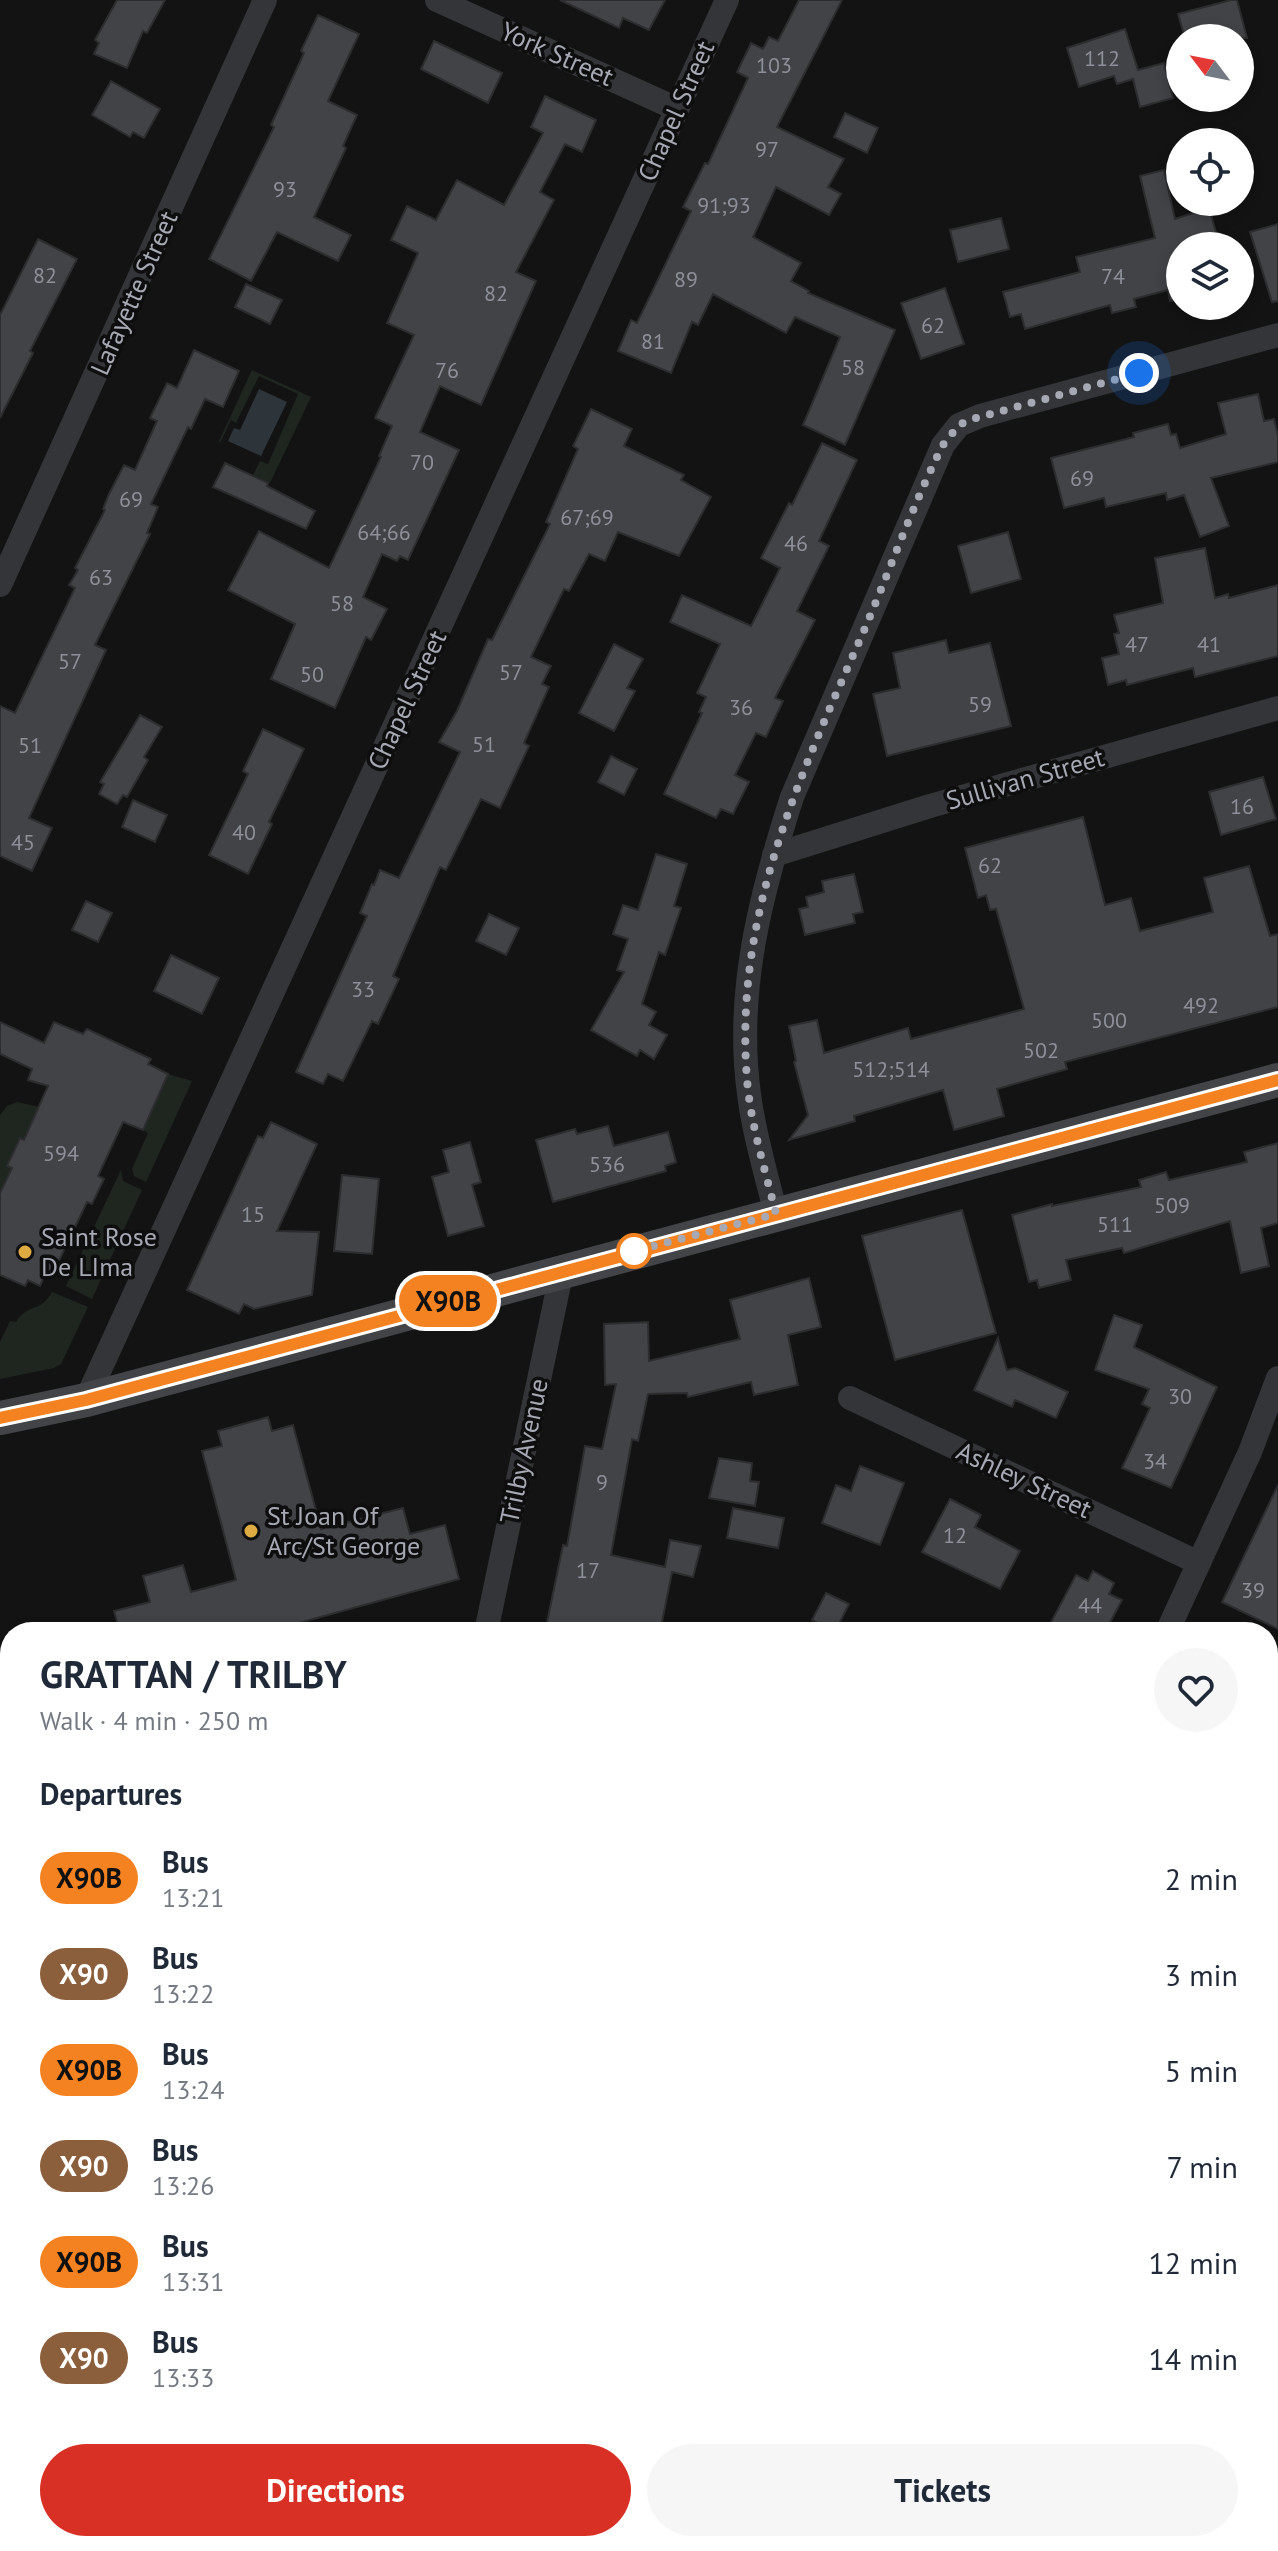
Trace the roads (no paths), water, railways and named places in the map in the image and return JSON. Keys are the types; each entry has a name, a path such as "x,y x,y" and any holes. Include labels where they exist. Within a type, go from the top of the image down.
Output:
{"main road":[{"path":"0,1418 86,1400 1278,1080"}],"street":[{"name":"Lafayette Street","path":"0,585 265,0"},
{"name":"York Street","path":"437,0 677,109"},
{"name":"Chapel Street","path":"86,1400 727,0"},
{"path":"776,1214 748,1092 746,1028 751,958 774,855 792,797 937,457 959,425 980,416 1278,335"},
{"name":"Sullivan Street","path":"774,855 930,806 1278,708"},
{"name":"Trilby Avenue","path":"488,1622 562,1270"},
{"path":"1172,1622 1250,1452 1278,1378"},
{"name":"Ashley Street","path":"850,1398 1199,1563"}],"place":[{"name":"Saint Rose De LIma","path":"25,1252"},
{"name":"St Joan Of Arc/St George","path":"251,1531"}]}
